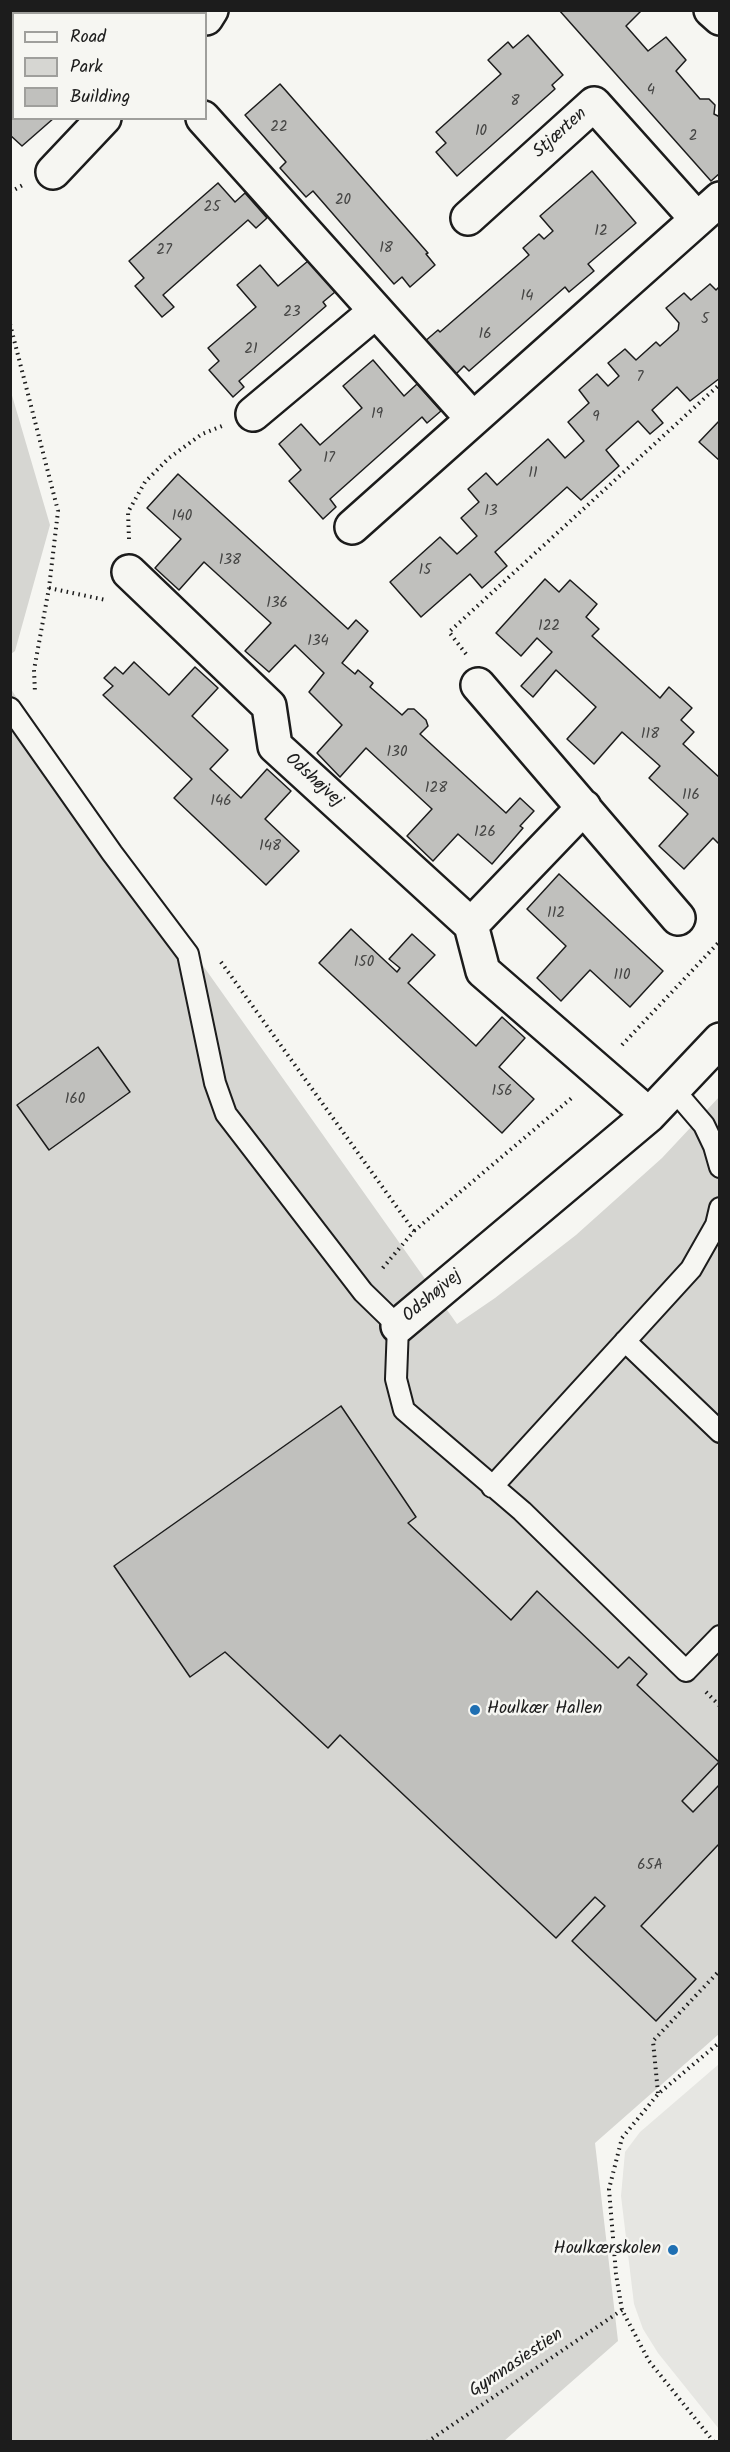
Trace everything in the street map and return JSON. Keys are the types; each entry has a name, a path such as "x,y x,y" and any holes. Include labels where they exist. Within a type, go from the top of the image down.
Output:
{"street":[{"path":"711,10 720,18"},
{"name":"Stjærten","path":"352,527 708,209 594,104 468,218"},
{"path":"52,172 102,120"},
{"path":"205,120 473,419"},
{"path":"253,414 375,310"},
{"name":"Odshøjvej","path":"129,572 269,706 275,746 471,925"},
{"path":"478,685 678,918"},
{"path":"584,807 471,925 483,971 650,1115"},
{"name":"Odshøjvej","path":"398,1326 650,1115 720,1040"}],"lane":[{"name":"Odshøjvej","path":"10,708 112,853 188,954 215,1083 226,1114 363,1292 398,1326"},
{"path":"674,1090 704,1125 714,1146 720,1167"},
{"path":"492,1487 691,1269 716,1225 720,1208"},
{"path":"398,1326 396,1378 404,1410 522,1511 687,1671 720,1636"},
{"path":"625,1341 720,1432"}],"path":[{"path":"10,324 58,511 49,588 33,670 36,697"},
{"path":"478,685 480,673 448,632 720,384"},
{"path":"49,588 112,601 129,572 128,512 145,482 168,458 202,434 253,414"},
{"path":"218,959 414,1231 363,1292"},
{"path":"658,2094 653,2041 720,1970"},
{"path":"714,2442 649,2361 622,2310 616,2274 609,2189 622,2138 658,2094 720,2043"},
{"name":"Gymnasiestien","path":"427,2442 622,2310"}],"shaded area":[{"name":"Houlkærskolen","path":"719,2064 719,2429 658,2353 643,2329 634,2304 621,2196 625,2152 640,2132"}],"green space":[{"path":"11,392 50,525 15,651 11,654"},
{"path":"11,689 48,747 457,1324 495,1298 576,1235 662,1158 720,1096 719,2034 595,2143 618,2341 504,2441 11,2441"}],"building":[{"path":"70,10 156,10 154,12 70,12"},
{"path":"559,10 642,10 626,26 648,51 666,37 686,60 676,71 700,99 709,99 715,105 714,114 720,117 720,173 711,181"},
{"path":"528,35 563,75 552,85 555,89 457,176 436,152 446,143 436,132 501,74 488,60 508,42 513,48"},
{"path":"12,52 12,120 52,120 22,146 10,135"},
{"path":"280,84 428,253 426,254 435,265 410,287 402,277 394,284 313,191 306,197 280,168 286,162 245,115"},
{"path":"592,171 636,223 588,264 594,271 569,292 565,287 469,371 464,366 454,376 424,342 438,330 440,332 529,255 523,248 539,234 544,239 553,231 540,216"},
{"path":"218,183 235,202 245,193 267,218 256,228 248,220 163,295 174,307 162,317 135,286 144,278 129,261"},
{"path":"308,261 335,292 323,302 326,306 239,381 244,387 233,397 209,370 219,361 208,348 256,307 237,285 260,265 278,286"},
{"path":"710,284 716,290 720,286 720,378 690,401 677,387 652,410 663,423 650,434 638,421 606,450 619,466 581,500 567,487 495,552 507,566 482,588 470,574 421,617 390,582 440,537 457,554 477,536 461,518 479,502 468,489 486,473 497,485 548,439 565,458 584,441 568,422 589,403 579,390 597,374 608,386 619,376 608,363 625,349 636,360 656,342 660,346 678,330 679,323 666,308 684,293 691,300"},
{"path":"373,360 404,396 417,384 441,411 427,423 422,417 330,499 336,507 323,519 289,481 301,470 279,444 301,424 320,445 362,408 343,386"},
{"path":"720,420 720,461 699,442"},
{"path":"178,474 348,629 356,620 368,631 342,663 355,674 358,670 373,683 370,687 402,715 408,709 414,709 426,720 428,726 420,734 506,813 520,798 534,811 520,826 523,828 492,864 458,834 433,861 407,836 432,809 366,748 340,777 317,753 342,725 309,692 324,673 295,645 269,672 245,651 271,623 204,562 179,590 155,568 181,539 147,508"},
{"path":"545,579 559,592 570,580 597,604 586,617 599,629 592,636 660,698 669,687 692,708 681,720 694,732 683,744 720,778 720,845 713,838 684,869 659,846 688,814 649,778 660,766 622,732 594,764 567,739 596,707 556,670 533,697 521,686 552,652 537,638 521,656 496,633"},
{"path":"134,662 169,695 195,667 218,688 192,716 228,750 210,769 241,798 267,769 291,791 265,819 299,851 266,885 174,798 192,779 103,695 113,686 104,678 115,667 123,674"},
{"path":"559,874 663,971 630,1007 590,970 561,1001 537,978 566,946 527,909"},
{"path":"351,929 397,972 400,968 389,959 412,934 435,955 408,983 476,1046 502,1017 525,1038 499,1067 534,1099 502,1133 319,963"},
{"path":"98,1047 130,1092 49,1150 17,1105"},
{"name":"Houlkær Hallen","path":"341,1406 416,1517 408,1523 511,1620 537,1591 618,1668 629,1657 647,1674 637,1685 719,1762 682,1801 693,1812 720,1784 720,1847 718,1845 641,1926 696,1979 656,2021 572,1941 605,1906 595,1897 556,1938 340,1735 328,1748 225,1652 190,1677 114,1566"}],"place":[{"name":"Houlkær Hallen","path":"475,1710"},
{"name":"Houlkærskolen","path":"673,2250"}]}
